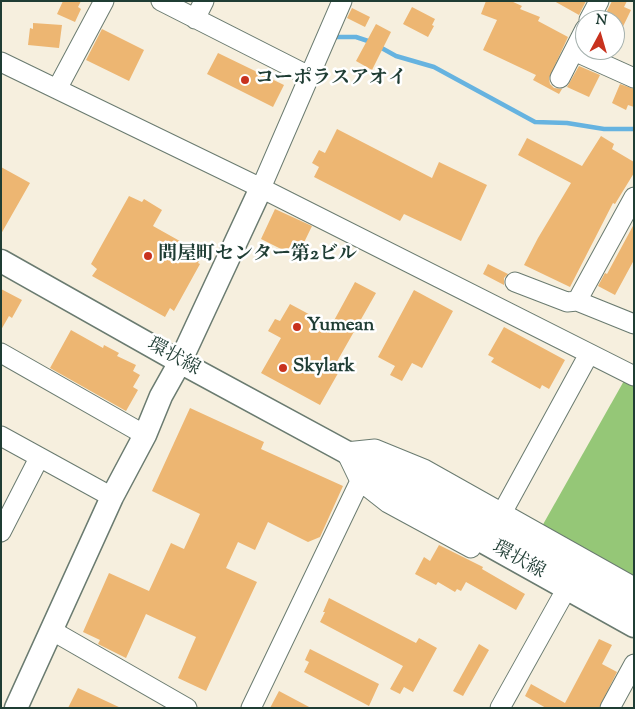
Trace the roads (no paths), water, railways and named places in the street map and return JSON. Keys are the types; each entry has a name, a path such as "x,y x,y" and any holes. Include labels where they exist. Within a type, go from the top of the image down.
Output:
{"street":[{"path":"57,89 104,1"},
{"path":"161,1 309,76"},
{"path":"195,19 204,1"},
{"path":"16,708 112,497 145,435 161,396 180,362 261,188 342,1"},
{"path":"560,78 574,51 634,78"},
{"path":"1,62 261,188 634,376"},
{"path":"577,302 634,197"},
{"name":"環状線","path":"1,261 180,362 346,452 404,474 568,585"},
{"path":"514,282 567,302 577,302 634,324"},
{"path":"1,353 145,435"},
{"path":"502,513 589,354"},
{"path":"1,436 112,497"},
{"path":"634,588 424,469 375,448 346,452 360,481 388,503 568,585 634,626"},
{"path":"1,532 39,458"},
{"path":"251,708 360,481"},
{"path":"568,585 634,605"},
{"path":"568,585 634,638"},
{"path":"500,708 568,585"},
{"path":"51,630 187,708"},
{"path":"610,708 634,664"}],"waterway":[{"path":"336,37 356,37 371,42"},
{"path":"378,46 396,56 434,67 535,122 567,123 604,129 634,129"}],"place":[{"name":"コーポラスアオイ","path":"245,80"},
{"name":"問屋町センター第2ビル","path":"148,256"},
{"name":"Yumean","path":"297,327"},
{"name":"Skylark","path":"283,368"}]}
